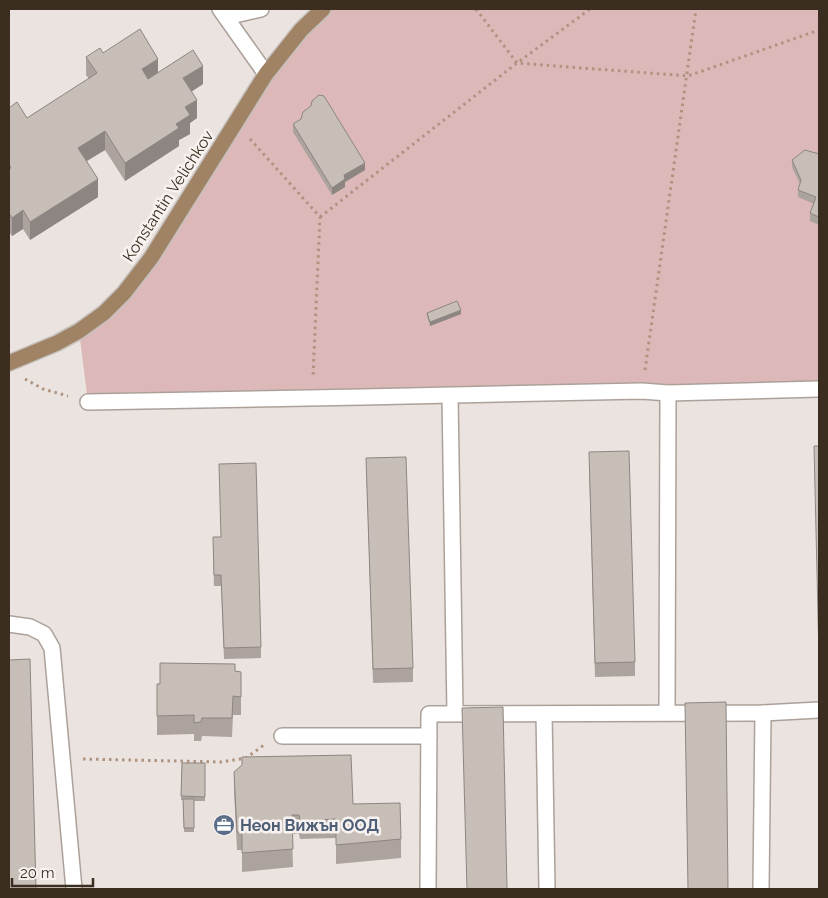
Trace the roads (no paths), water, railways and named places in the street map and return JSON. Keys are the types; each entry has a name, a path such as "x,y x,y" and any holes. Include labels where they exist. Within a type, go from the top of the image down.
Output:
{"main road":[{"name":"Konstantin Velichkov","path":"11,362 58,343 79,331 104,313 124,294 151,258 266,74 301,30 323,9"}],"street":[{"path":"261,9 223,13 266,74"},
{"path":"88,402 819,389"},
{"path":"667,712 668,393"},
{"path":"450,396 455,714"},
{"path":"9,624 30,627 44,634 52,648 74,889"},
{"path":"428,889 429,714 763,713 819,710"},
{"path":"761,889 763,713"},
{"path":"544,714 547,889"},
{"path":"282,736 429,736"}],"place":[{"name":"Неон Вижън ООД","path":"224,825"}]}
